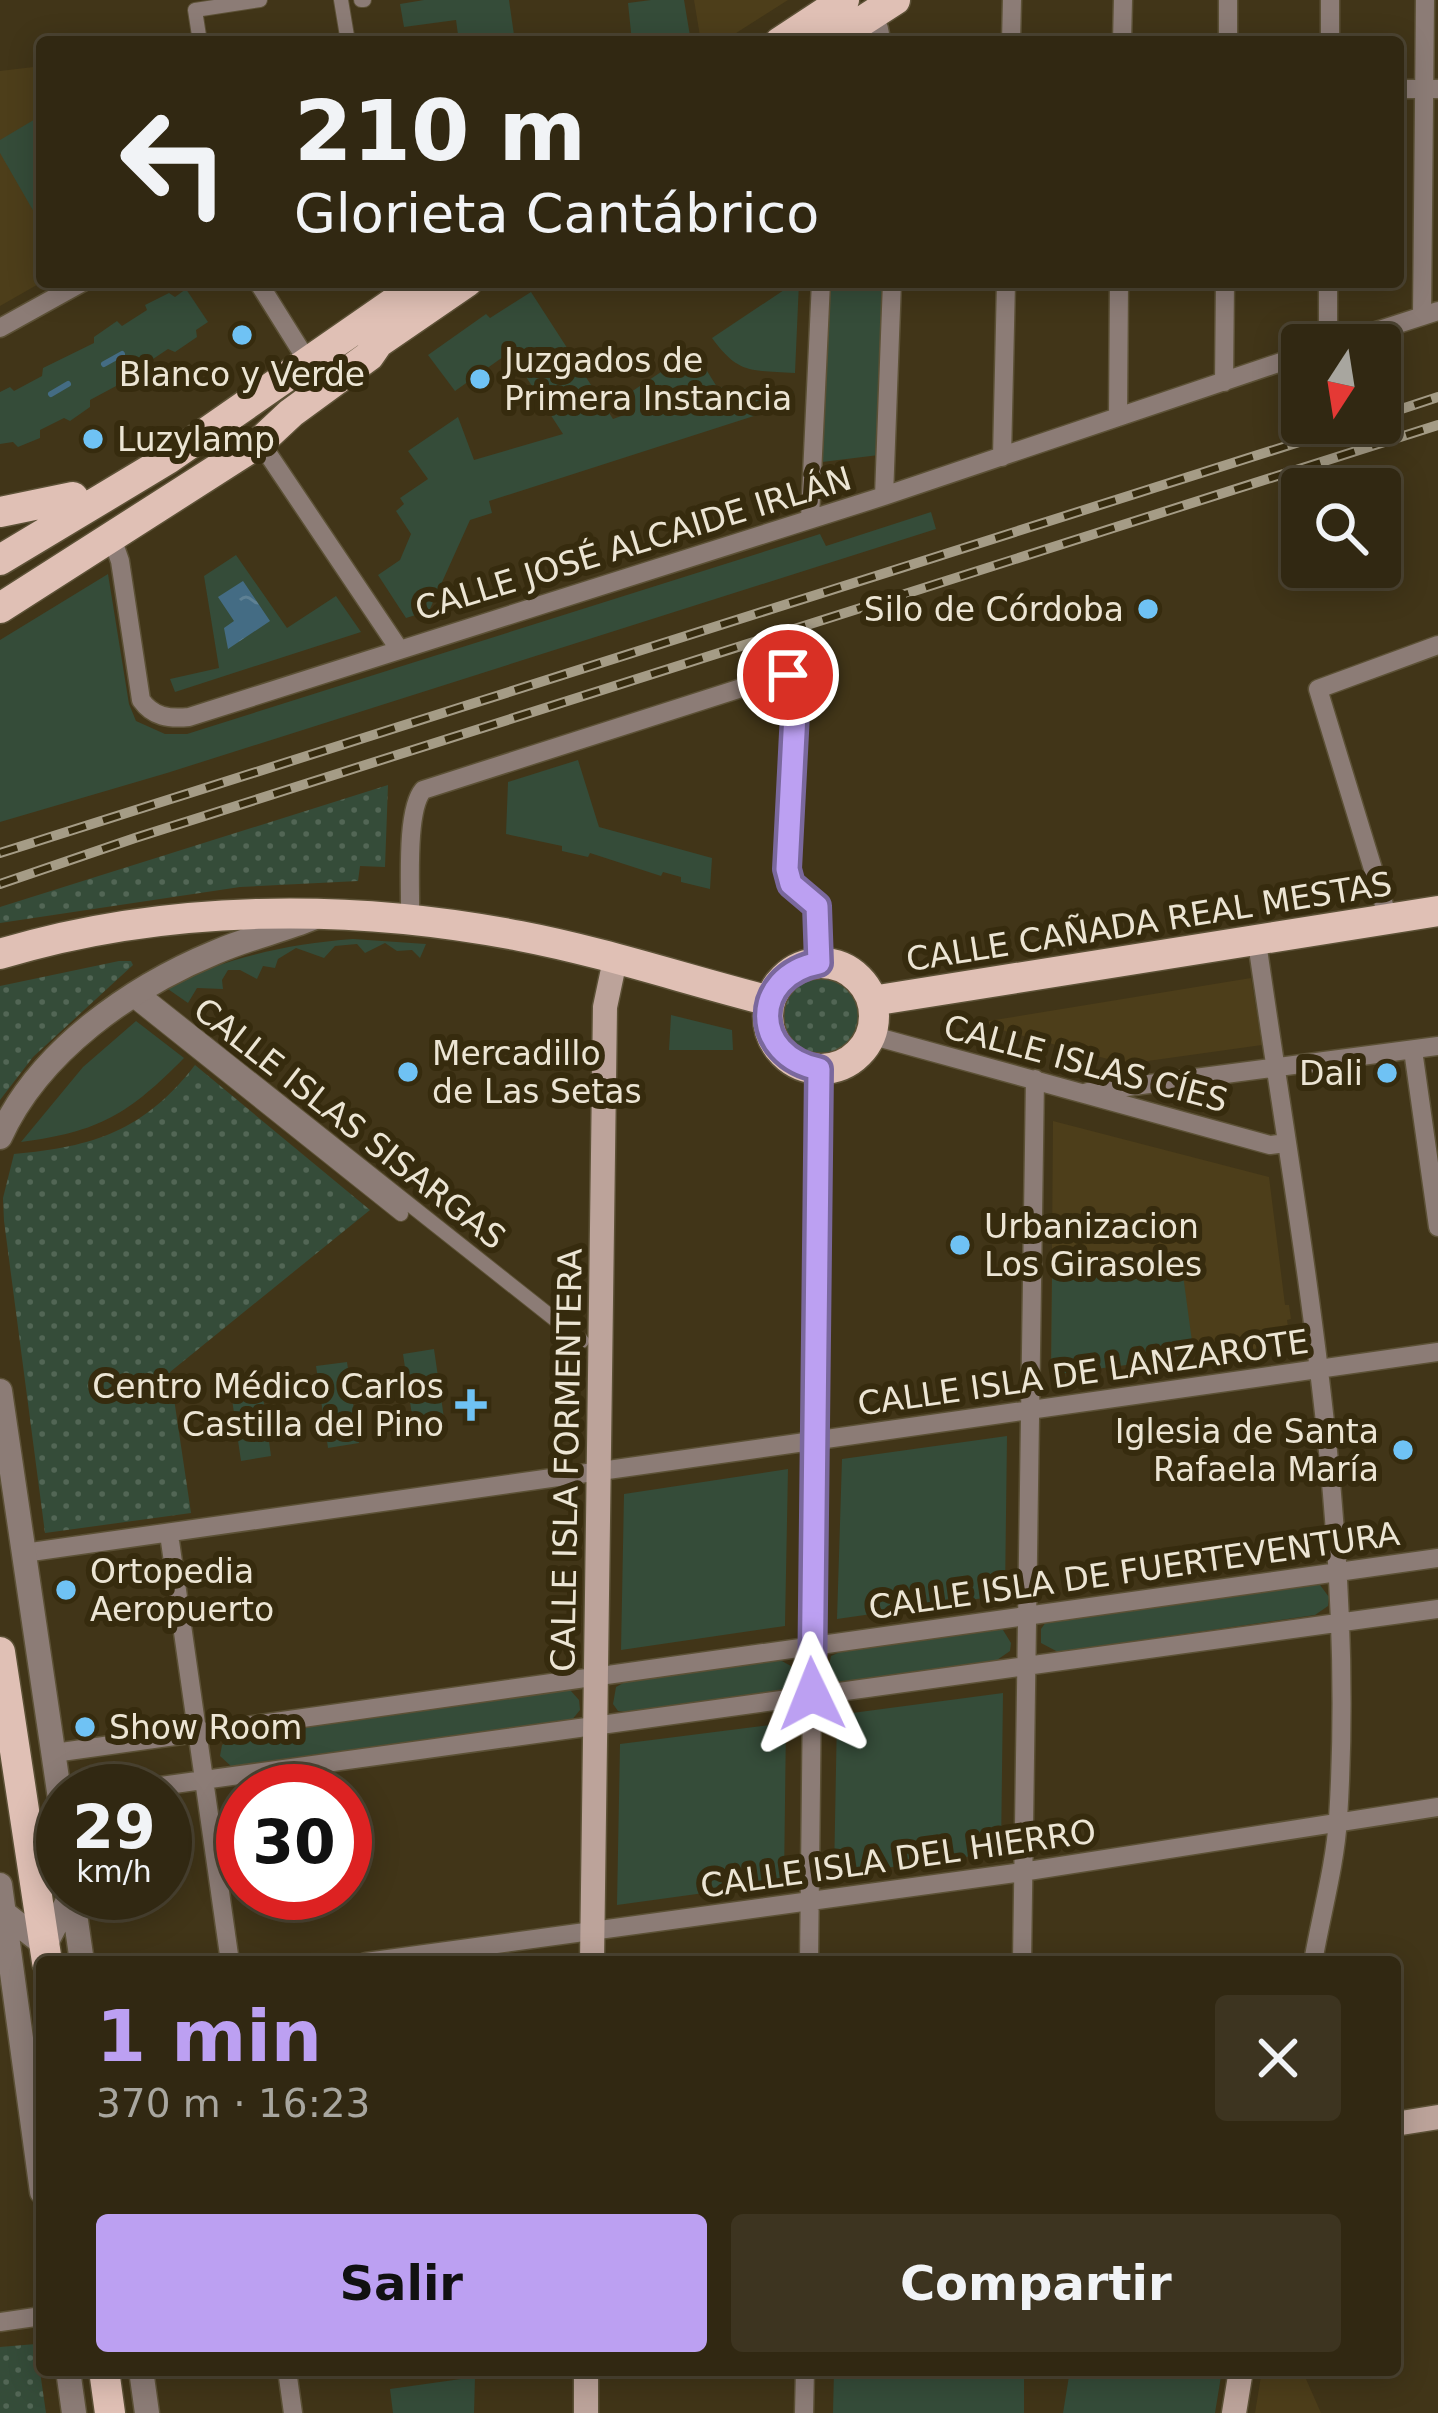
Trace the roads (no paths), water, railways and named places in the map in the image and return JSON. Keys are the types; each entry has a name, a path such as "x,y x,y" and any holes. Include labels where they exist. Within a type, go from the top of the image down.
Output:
{"main road":[{"path":"798,36 865,13"},
{"path":"837,36 865,13"},
{"path":"0,579 91,529 364,348 368,335 417,288"},
{"path":"0,560 169,459 347,338 368,335 456,288"},
{"path":"0,540 351,324 368,335"},
{"path":"0,608 260,442 369,356 368,335"},
{"path":"0,512 73,496"},
{"name":"CALLE CAÑADA REAL MESTAS","path":"872,1001 1438,911"},
{"path":"0,954 185,919 273,914 410,921 522,936 770,1001"},
{"name":"CALLE ISLA FORMENTERA","path":"592,1956 605,1006 615,960"},
{"path":"819,963 852,973 872,1001 874,1018 864,1047 844,1064 819,1069 789,1059 777,1047 770,1033 770,1001 788,974 819,963"},
{"path":"0,1648 46,1953"},
{"path":"1401,2123 1438,2117"},
{"path":"105,2376 110,2413"},
{"path":"586,2376 586,2413"},
{"path":"1234,2413 1240,2376"}],"street":[{"path":"199,36 195,10 260,0"},
{"path":"341,0 347,36"},
{"path":"1011,36 1012,0"},
{"path":"1122,36 1123,0"},
{"path":"1228,0 1228,36"},
{"path":"1330,0 1330,36"},
{"path":"1396,324 1430,313 1431,89 1425,0"},
{"path":"0,328 72,288"},
{"path":"262,288 303,354"},
{"path":"810,518 821,288"},
{"path":"884,496 892,288"},
{"path":"1002,457 1006,288"},
{"path":"1118,417 1119,288"},
{"path":"1224,382 1225,288"},
{"path":"1328,288 1329,324"},
{"name":"CALLE JOSÉ ALCAIDE IRLÁN","path":"112,538 120,561 138,691 155,714 189,717 884,496 1281,363"},
{"path":"260,442 399,649"},
{"path":"1388,918 1318,689 1438,645"},
{"path":"410,921 414,816 423,790 785,674 794,679 796,694 788,877 817,906 819,963"},
{"path":"0,1137 48,1069 98,1020 135,994 214,952 317,916"},
{"path":"1257,942 1318,1371 1343,1622 1338,1823 1314,1956"},
{"name":"CALLE ISLAS SISARGAS","path":"135,994 401,1214"},
{"name":"CALLE ISLAS SISARGAS","path":"135,994 582,1341"},
{"name":"CALLE ISLAS CÍES","path":"870,1035 1270,1145 1286,1143"},
{"path":"1083,1093 1438,1046"},
{"path":"1413,1050 1438,1227"},
{"path":"809,1956 819,1069"},
{"path":"1022,1956 1035,1079"},
{"name":"CALLE ISLA DE LANZAROTE","path":"24,1553 1438,1352"},
{"path":"0,1391 56,1764"},
{"path":"169,1534 229,1956"},
{"name":"CALLE ISLA DE FUERTEVENTURA","path":"54,1753 1438,1558"},
{"path":"192,1782 1438,1609"},
{"path":"0,1648 43,1677"},
{"name":"CALLE ISLA DEL HIERRO","path":"410,1956 1022,1872 1438,1808"},
{"path":"0,1885 8,2014 36,2161"},
{"path":"4,1913 46,1953 60,1920"},
{"path":"76,1920 81,1956"},
{"path":"0,2322 36,2317"},
{"path":"69,2376 74,2413"},
{"path":"142,2376 147,2413"},
{"path":"288,2376 293,2413"},
{"path":"804,2413 805,2376"}],"water":[{"path":"243,581 270,621 228,649 224,628 234,621 218,597"}],"waterway":[{"path":"104,364 122,354"},
{"path":"51,394 68,384"}],"railway":[{"path":"1401,409 1438,397"},
{"path":"0,884 1438,425"},
{"path":"0,853 1293,444"}],"place":[{"name":"Blanco y Verde","path":"242,335"},
{"name":"Juzgados de Primera Instancia","path":"480,379"},
{"name":"Luzylamp","path":"93,439"},
{"name":"Silo de Córdoba","path":"1148,609"},
{"name":"Mercadillo de Las Setas","path":"408,1072"},
{"name":"Dali","path":"1387,1073"},
{"name":"Urbanizacion Los Girasoles","path":"960,1245"},
{"name":"Centro Médico Carlos Castilla del Pino","path":"471,1405"},
{"name":"Iglesia de Santa Rafaela María","path":"1403,1450"},
{"name":"Ortopedia Aeropuerto","path":"66,1590"},
{"name":"Show Room","path":"85,1727"}]}
